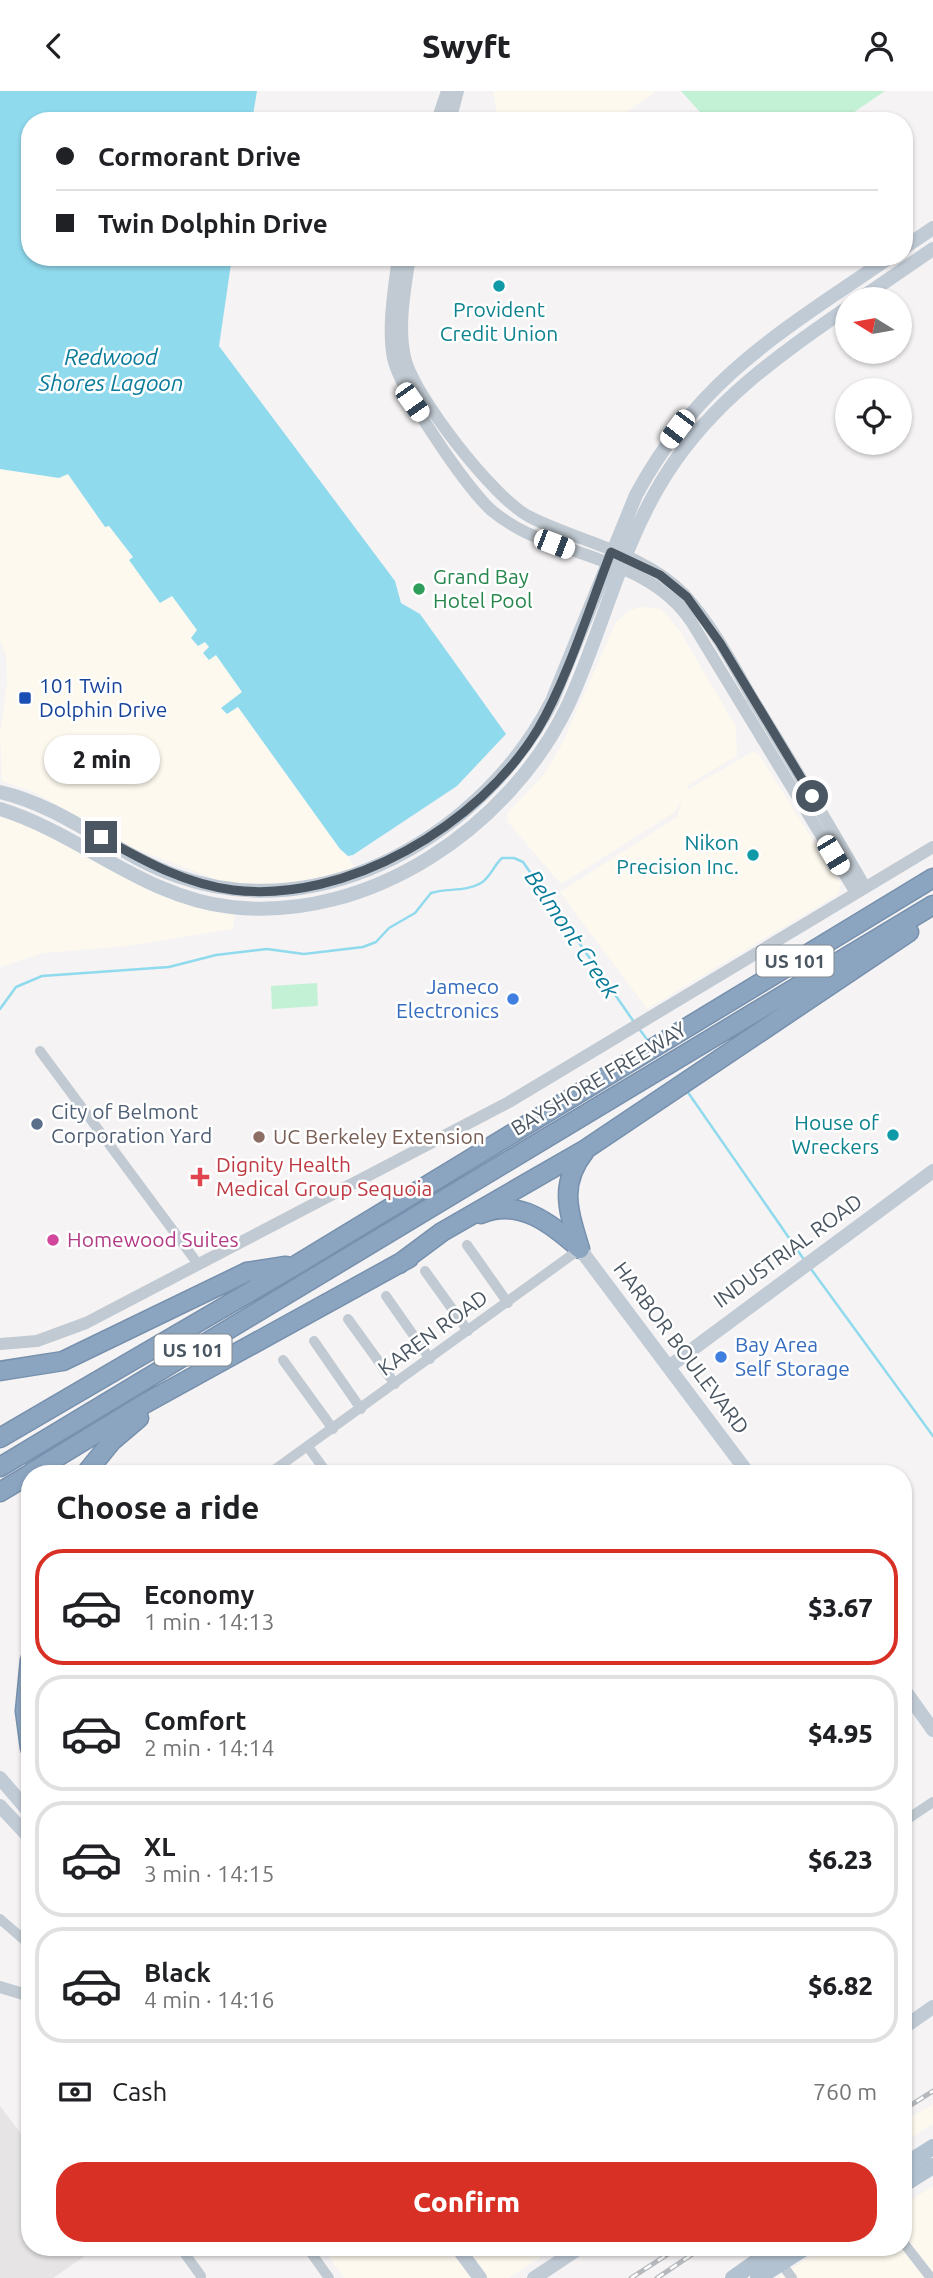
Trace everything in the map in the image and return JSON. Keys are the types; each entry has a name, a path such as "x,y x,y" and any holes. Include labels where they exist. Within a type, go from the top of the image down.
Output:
{"highway":[{"name":"BAYSHORE FREEWAY","path":"0,1438 296,1265 933,878"},
{"name":"BAYSHORE FREEWAY","path":"0,1467 933,905"},
{"path":"399,1264 442,1231 586,1149 933,914"},
{"path":"580,1249 566,1196 571,1172 586,1149"},
{"path":"45,1465 176,1388 399,1264 477,1216 499,1210 534,1215 555,1227 580,1249"},
{"path":"0,1371 63,1361 247,1272 296,1265"},
{"path":"93,1465 119,1434 176,1388"},
{"path":"0,1492 21,1479"}],"main road":[{"path":"913,242 933,228"},
{"path":"913,263 933,249"},
{"path":"0,792 53,811 158,868 199,883 262,892 312,887 348,878 411,848 442,826 500,777 520,753 552,701 609,558 650,468 707,394 754,352 877,266"},
{"path":"878,287 908,266"},
{"path":"0,809 46,826 150,884 197,901 262,909 294,908 354,895 420,863 513,789 533,765 569,704 638,528 666,475 707,420 755,373 835,316"},
{"name":"INDUSTRIAL ROAD","path":"670,1366 933,1171"},
{"name":"HARBOR BOULEVARD","path":"580,1249 742,1465"},
{"path":"912,1701 933,1730"},
{"path":"0,1777 21,1802"},
{"path":"0,1806 21,1828"},
{"path":"912,2022 933,2007"},
{"path":"912,2160 933,2147"},
{"path":"912,2179 933,2166"},
{"path":"464,2256 480,2278"},
{"path":"534,2278 567,2256"},
{"path":"733,2278 772,2256"},
{"path":"758,2278 775,2256"}],"street":[{"path":"440,112 446,91"},
{"path":"452,112 458,91"},
{"path":"397,266 392,355 401,382 412,402 491,509 524,532 624,563 658,586 684,610 861,890"},
{"path":"409,266 403,347 410,374 421,395 509,504 532,519 609,558"},
{"path":"0,1344 37,1341 63,1333 509,1103 933,847"},
{"path":"40,1051 198,1264"},
{"path":"467,1245 508,1303"},
{"name":"KAREN ROAD","path":"282,1465 580,1249"},
{"path":"425,1271 468,1331"},
{"path":"386,1296 430,1359"},
{"path":"348,1319 395,1384"},
{"path":"314,1341 361,1409"},
{"path":"283,1360 333,1429"},
{"path":"308,1447 321,1465"},
{"path":"912,1816 933,1803"},
{"path":"0,1919 21,1937"},
{"path":"0,1987 21,1993"},
{"path":"912,2254 930,2278"},
{"path":"187,2256 201,2276"},
{"path":"313,2256 329,2278"},
{"path":"779,2256 792,2278"}],"shaded area":[{"path":"493,91 656,91 627,112 497,112"},
{"path":"0,469 59,478 67,474 105,526 109,526 133,557 130,560 160,603 172,595 197,631 192,638 205,641 209,647 203,652 216,655 243,692 221,708 238,707 357,870 301,886 231,885 131,847 34,792 2,781 0,734 7,684 6,656 0,639"},
{"path":"642,607 661,609 680,631 736,727 737,756 689,784 687,790 752,752 758,753 841,885 837,895 647,1009 560,892 677,817 682,800 675,812 561,884 507,821 508,812 542,777 561,746 616,622 630,610"},
{"path":"0,815 235,913 233,929 128,946 43,953 0,967"},
{"path":"933,2104 933,2124 912,2137 912,2117"},
{"path":"0,2106 21,2134 21,2256 85,2256 53,2278 0,2278"},
{"path":"933,2186 933,2278 778,2278 811,2256 912,2256 912,2199"},
{"path":"328,2256 541,2256 509,2278 344,2278"}],"green space":[{"path":"681,91 885,91 854,112 700,112"},
{"path":"317,983 318,1006 272,1009 271,986"}],"water":[{"name":"Redwood Shores Lagoon","path":"0,91 257,91 254,112 21,112 21,266 231,266 219,346 395,581 401,603 420,614 506,734 457,786 348,856 340,849 238,707 227,714 221,708 242,692 216,655 209,660 203,653 209,647 205,642 198,646 191,638 197,630 172,596 160,603 129,560 133,557 109,526 105,527 68,474 59,478 0,469"}],"waterway":[{"name":"Belmont Creek","path":"0,1009 16,987 42,976 169,967 216,955 267,949 304,954 363,947 376,942 389,928 415,913 431,893 475,886 487,878 502,858 514,858 523,862 634,1022"},
{"name":"Belmont Creek","path":"640,1030 649,1042"},
{"name":"Belmont Creek","path":"687,1091 805,1261"},
{"name":"Belmont Creek","path":"811,1269 933,1436"}],"railway":[{"path":"912,2104 933,2091"},
{"path":"631,2278 665,2256"},
{"path":"657,2278 690,2256"}],"place":[{"name":"Provident Credit Union","path":"499,286"},
{"name":"Grand Bay Hotel Pool","path":"419,589"},
{"name":"101 Twin Dolphin Drive","path":"25,698"},
{"name":"Nikon Precision Inc.","path":"753,855"},
{"name":"Jameco Electronics","path":"513,999"},
{"name":"City of Belmont Corporation Yard","path":"37,1124"},
{"name":"House of Wreckers","path":"893,1135"},
{"name":"UC Berkeley Extension","path":"259,1137"},
{"name":"Dignity Health Medical Group Sequoia","path":"200,1177"},
{"name":"Homewood Suites","path":"53,1240"},
{"name":"Bay Area Self Storage","path":"721,1357"}],"route":[{"path":"101,837 176,876 232,890 262,892 322,886 380,865 411,848 471,804 500,777 537,729 552,701 611,552 660,575 687,597 720,643 812,796"}]}
